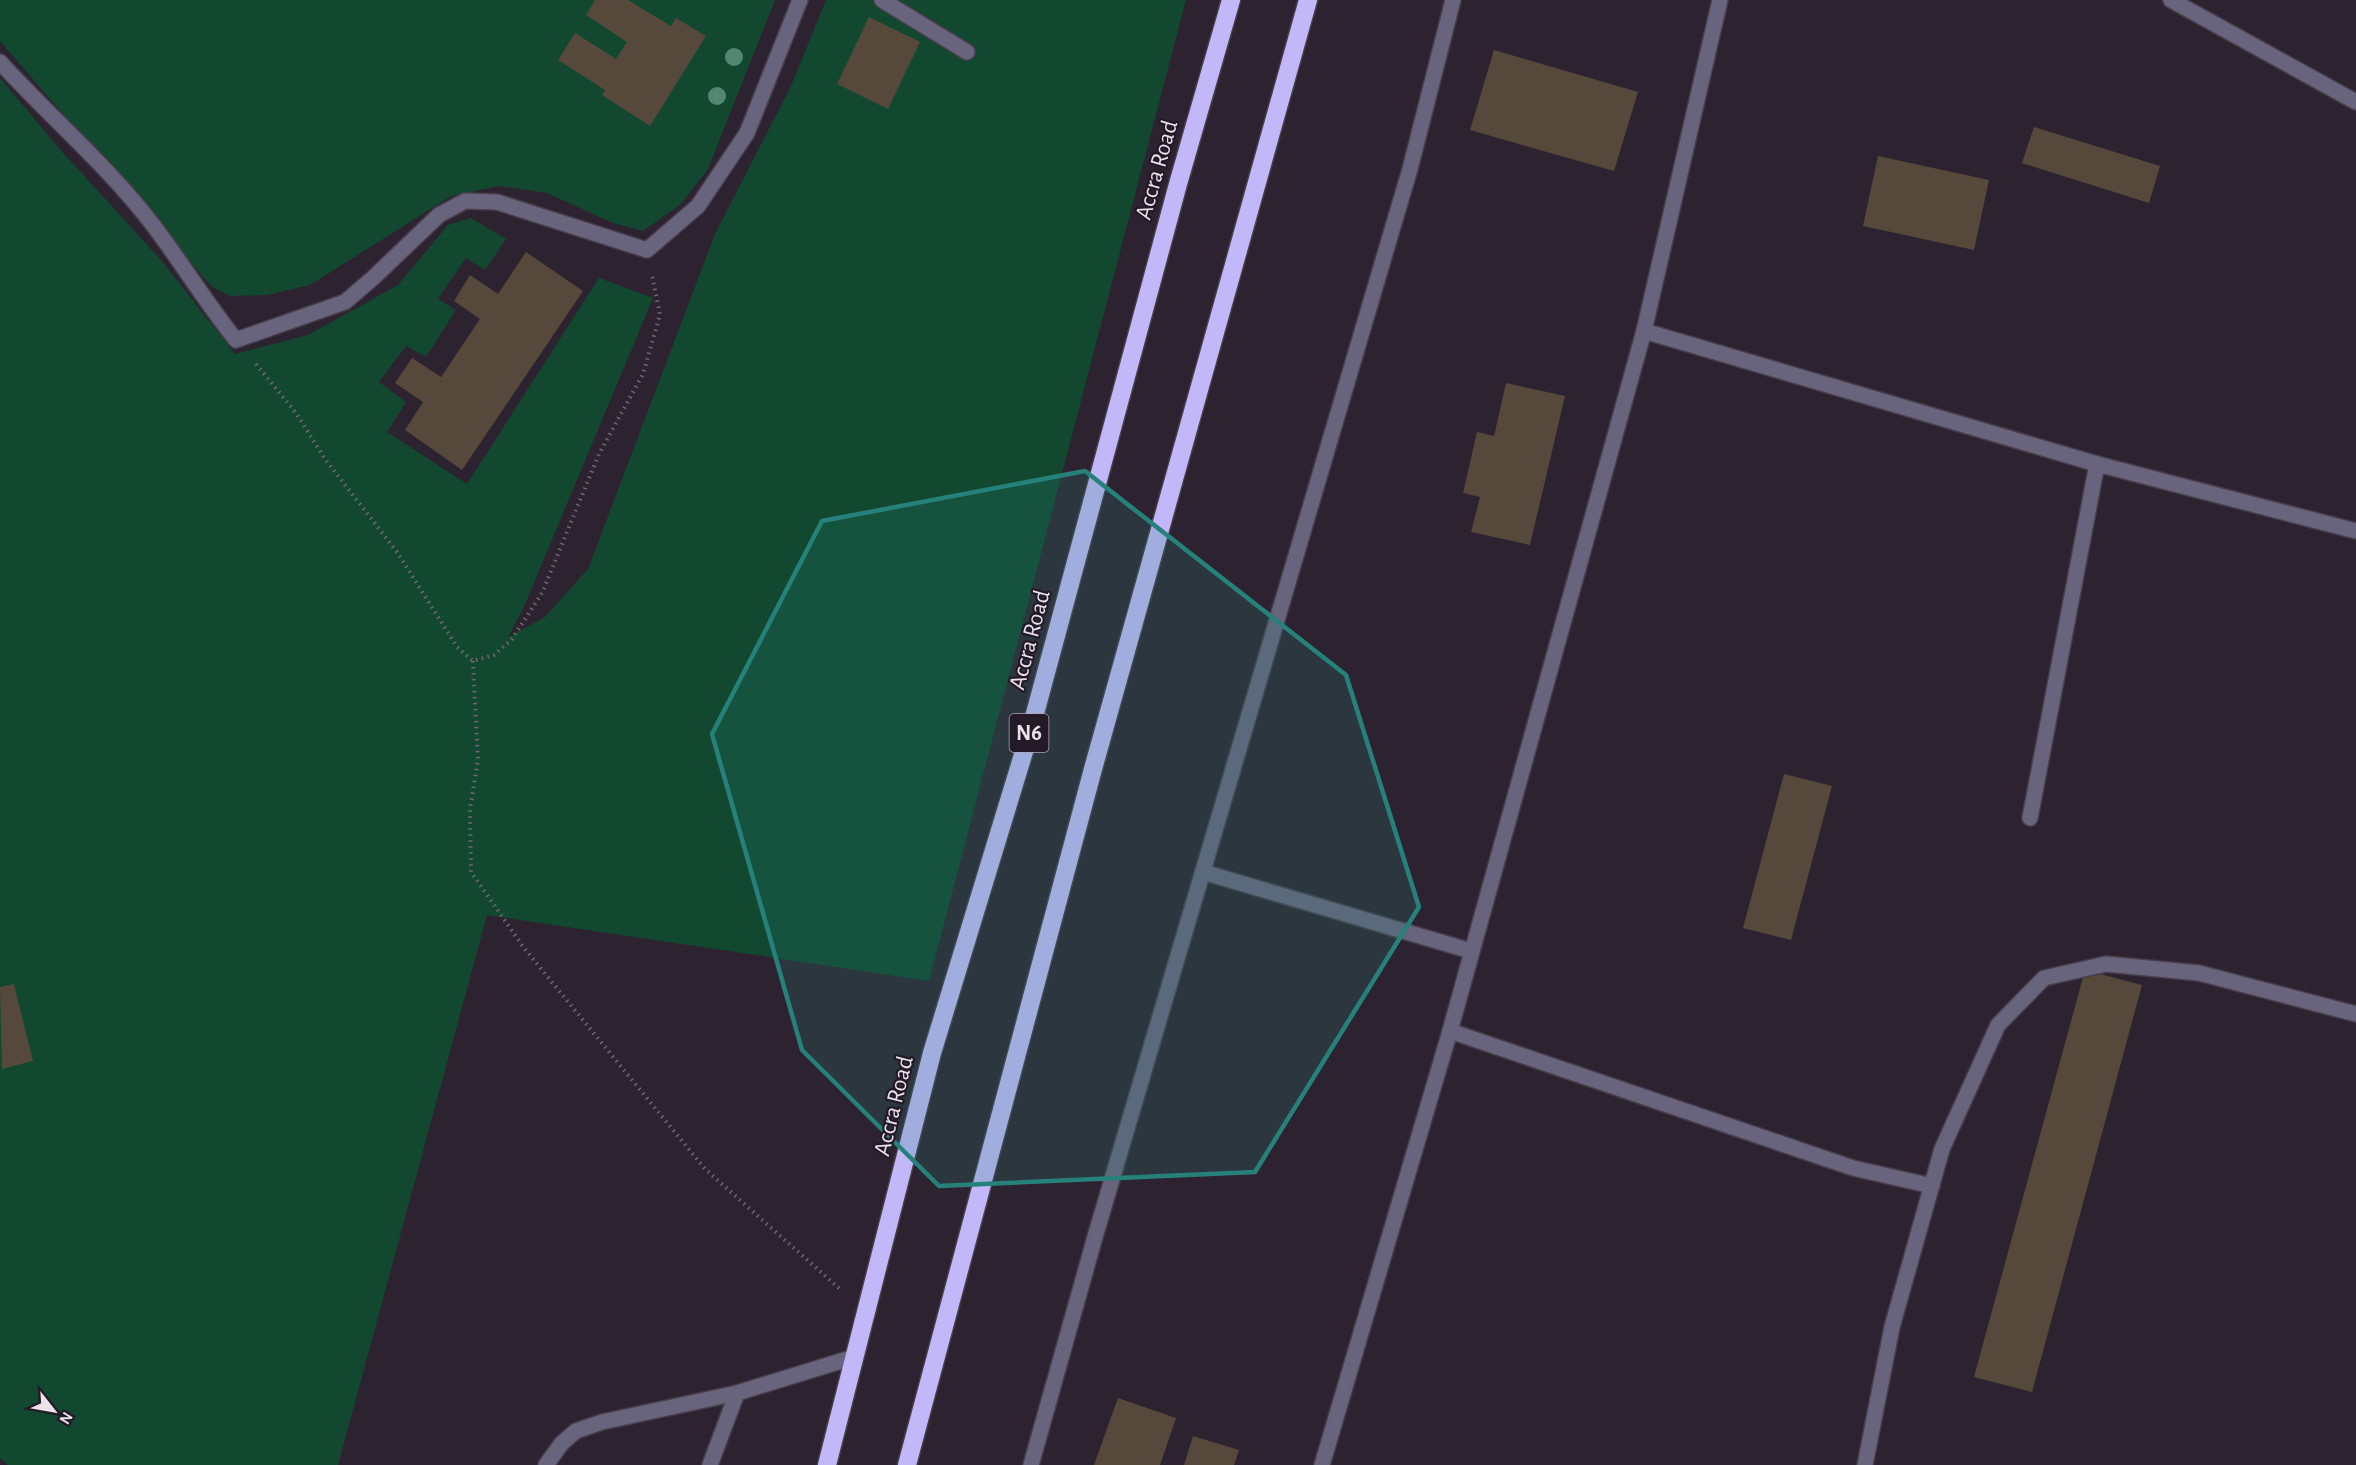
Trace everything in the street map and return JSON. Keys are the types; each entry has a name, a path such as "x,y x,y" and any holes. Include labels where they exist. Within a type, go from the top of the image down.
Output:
{"highway":[{"name":"Accra Road","path":"827,1465 932,1053 1029,732 1231,0"},
{"path":"907,1465 1093,769 1308,0"}],"street":[{"path":"0,62 80,143 152,224 211,309 236,340 345,302 439,215 465,201 498,202 647,250 698,206 747,133 800,0"},
{"path":"882,0 967,52"},
{"path":"1031,1465 1095,1237 1410,169 1453,0"},
{"path":"1322,1465 1450,1031 1644,331 1720,0"},
{"path":"2170,0 2356,102"},
{"path":"1644,331 2097,464 2356,531"},
{"path":"2030,818 2097,464"},
{"path":"1203,872 1471,951"},
{"path":"1865,1465 1892,1327 1942,1149 1998,1025 2043,978 2106,964 2199,973 2356,1014"},
{"path":"1450,1031 1853,1168 1932,1186"},
{"path":"546,1465 562,1443 576,1431 602,1422 737,1393 854,1357"},
{"path":"710,1465 737,1393"}],"path":[{"path":"472,661 494,655 512,639 542,594 599,454 643,374 660,315 647,250"},
{"path":"236,340 296,413 325,459 397,552 457,647 472,661 478,760 470,809 471,872 524,948 705,1169 866,1312"}],"highlighted area":[{"path":"1085,471 1346,675 1419,907 1255,1172 939,1186 802,1050 712,734 822,521"}],"green space":[{"path":"0,0 775,0 708,169 681,204 643,231 613,223 547,193 499,186 451,196 310,285 267,295 230,296 211,286 0,41"},
{"path":"826,0 1186,0 929,981 487,915 338,1465 8,1465 0,1458 0,78 64,154 161,260 235,354 308,335 398,285 448,225 471,218 506,239 485,270 466,258 438,299 456,310 426,357 406,346 379,382 406,402 387,432 467,484 599,278 653,298 523,609 508,637 545,617 588,569 715,234 791,86"}],"building":[{"path":"595,0 628,0 671,26 676,18 706,36 650,126 602,95 605,90 558,60 575,33 616,59 627,42 586,15"},
{"path":"869,17 920,42 888,109 837,84"},
{"path":"1494,50 1638,92 1614,171 1470,130"},
{"path":"2034,127 2160,166 2149,203 2022,163"},
{"path":"1878,156 1989,180 1974,250 1863,226"},
{"path":"526,252 583,291 462,470 405,430 423,402 395,383 412,358 441,377 480,319 454,301 470,275 498,294"},
{"path":"1506,383 1565,396 1530,545 1471,532 1480,497 1463,493 1477,432 1494,436"},
{"path":"1784,774 1832,786 1791,940 1743,928"},
{"path":"2085,970 2142,985 2032,1392 1974,1377"},
{"path":"14,984 33,1061 2,1069 0,987"},
{"path":"1118,1398 1176,1418 1160,1465 1094,1465"},
{"path":"1193,1436 1239,1450 1234,1465 1184,1465"}]}
